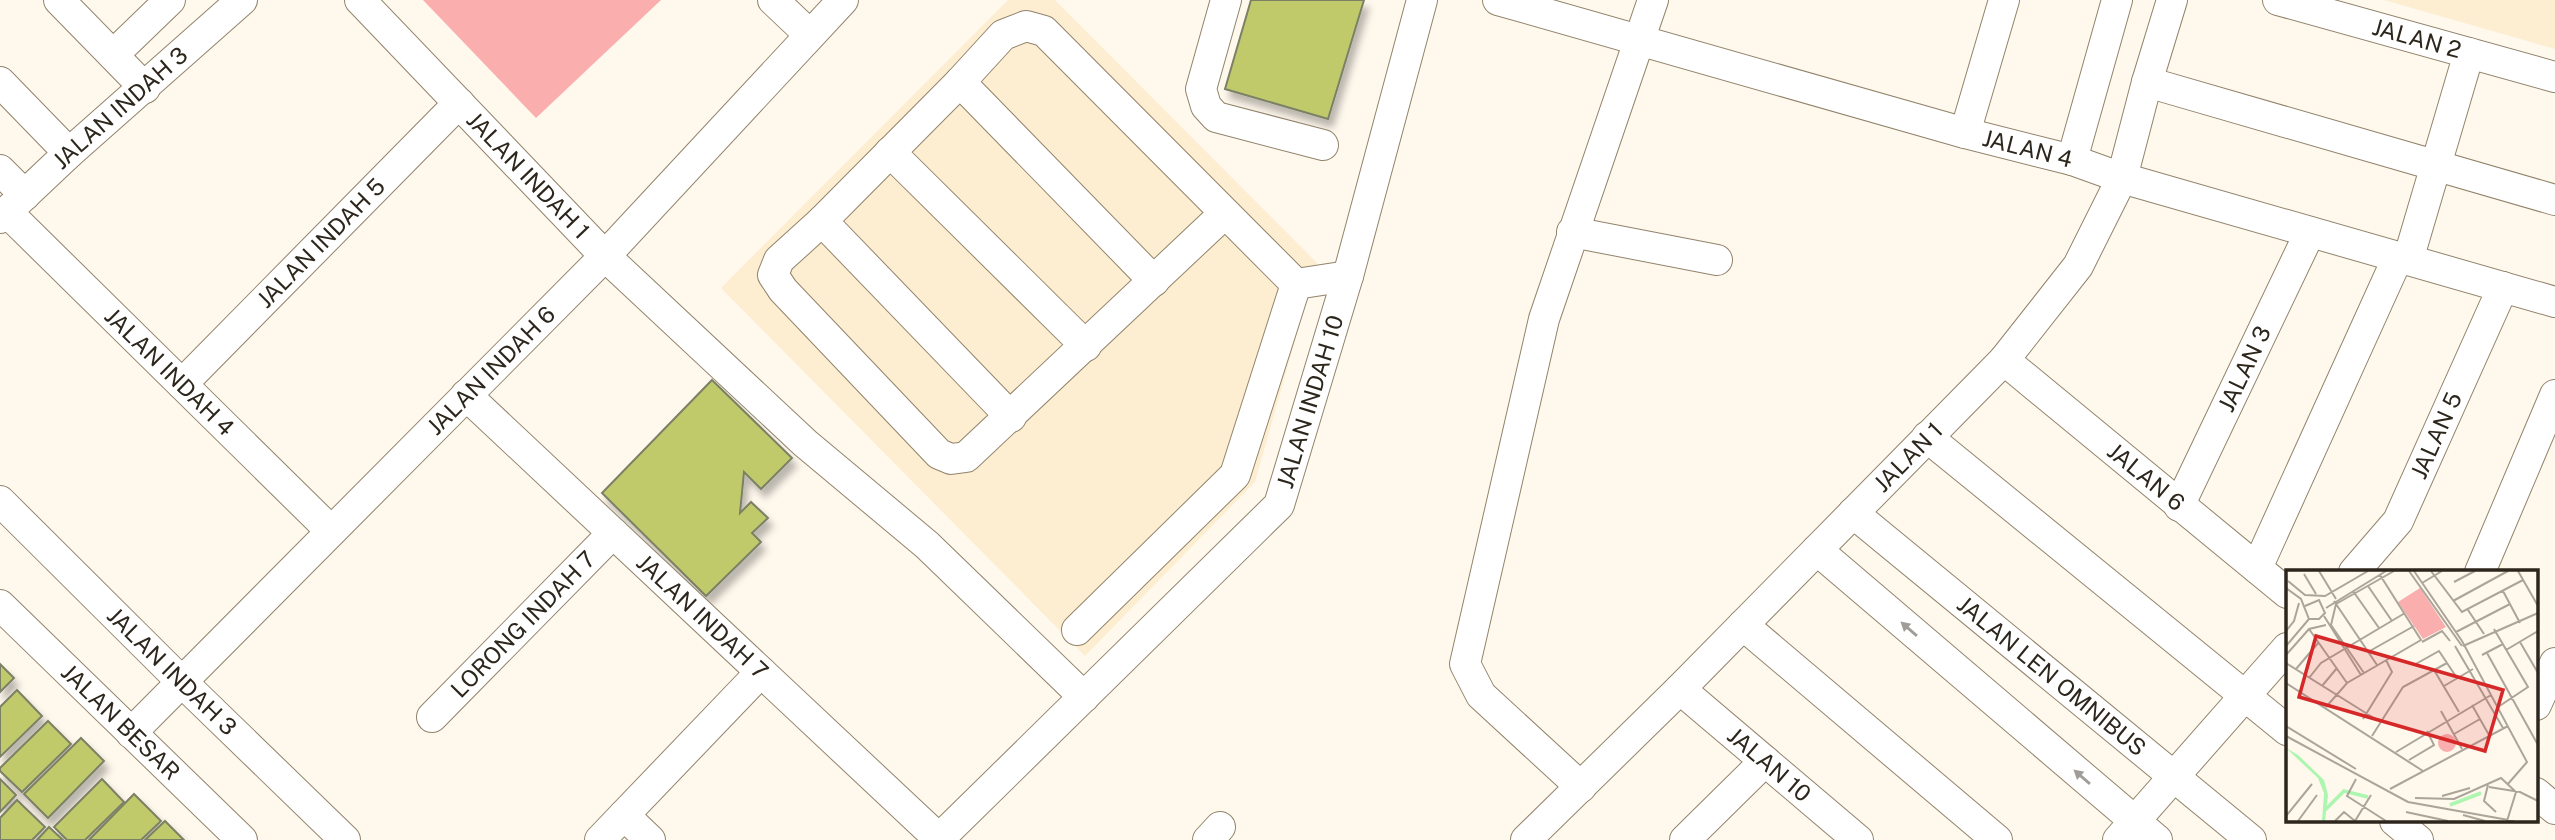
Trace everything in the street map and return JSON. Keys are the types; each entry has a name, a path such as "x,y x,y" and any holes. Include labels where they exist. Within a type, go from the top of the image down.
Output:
{"street":[{"path":"59,0 145,88"},
{"path":"113,55 170,0"},
{"name":"JALAN INDAH 3","path":"11,208 242,0"},
{"name":"JALAN INDAH 1","path":"360,0 605,256 805,443 927,545 1084,697"},
{"path":"773,0 810,35"},
{"name":"JALAN INDAH 6","path":"131,733 605,256 843,0"},
{"path":"1226,0 1201,89 1206,106 1216,117 1323,145"},
{"name":"JALAN INDAH 10","path":"939,839 1279,505 1348,276 1422,0"},
{"name":"JALAN 4","path":"1499,0 1639,42 2072,160 2122,178 2555,302"},
{"path":"1581,787 1480,695 1465,664 1544,319 1653,0"},
{"path":"1965,133 2004,0"},
{"path":"2072,160 2117,0"},
{"name":"JALAN 1","path":"1526,840 1680,689 2004,360 2078,266 2122,178 2172,0"},
{"name":"JALAN 2","path":"2278,0 2555,77"},
{"path":"1224,214 966,457 951,459 939,454 783,290 773,275 779,260 822,221 1003,35 1026,26 1044,31 1296,285"},
{"path":"2257,568 2403,258 2436,165 2469,53"},
{"path":"0,82 69,153"},
{"path":"960,82 1154,281"},
{"path":"2147,82 2555,200"},
{"name":"JALAN INDAH 5","path":"182,384 459,103"},
{"path":"890,152 1086,346"},
{"name":"JALAN INDAH 4","path":"0,170 11,208 182,384 331,531"},
{"path":"822,221 1011,417"},
{"path":"1572,232 1717,260"},
{"name":"JALAN 3","path":"2179,506 2310,232"},
{"path":"1296,285 1348,276"},
{"path":"1077,631 1235,475 1296,285"},
{"name":"JALAN 5","path":"2356,570 2398,522 2503,287"},
{"name":"JALAN 6","path":"2004,360 2286,592"},
{"name":"JALAN INDAH 7","path":"466,395 939,839"},
{"path":"2481,570 2555,395"},
{"path":"1927,437 2286,729"},
{"name":"JALAN INDAH 3","path":"0,501 345,840"},
{"name":"JALAN LEN OMNIBUS","path":"1853,513 2251,840"},
{"name":"LORONG INDAH 7","path":"432,717 613,533"},
{"path":"1816,550 2126,831 2157,840"},
{"name":"JALAN BESAR","path":"0,605 242,840"},
{"path":"1743,625 1997,840"},
{"path":"2126,831 2286,649"},
{"path":"2538,701 2555,663"},
{"path":"600,840 761,672"},
{"name":"JALAN 10","path":"1680,689 1849,837"},
{"path":"1685,840 1765,761"},
{"path":"2538,795 2555,809"},
{"path":"624,815 650,840"},
{"path":"2396,822 2418,840"}],"shaded area":[{"path":"423,0 661,0 536,118"},
{"path":"1008,0 1055,0 1317,263 1255,482 1085,656 721,288"},
{"path":"2384,0 2555,0 2555,49"}],"building":[{"path":"1251,0 1364,0 1328,119 1225,89"},
{"path":"712,380 792,458 761,489 744,472 740,513 751,502 768,518 752,533 761,542 706,596 602,493"},
{"path":"0,664 14,678 0,692"},
{"path":"17,690 42,716 0,757 0,707"},
{"path":"48,721 71,744 22,792 0,768"},
{"path":"81,738 104,761 48,818 24,794"},
{"path":"0,779 16,795 0,812"},
{"path":"102,779 124,802 85,840 67,840 54,827"},
{"path":"134,794 161,821 141,840 89,840"},
{"path":"17,800 45,827 32,840 0,840 0,818"},
{"path":"165,821 184,840 145,840"},
{"path":"49,827 63,840 37,840"}]}
